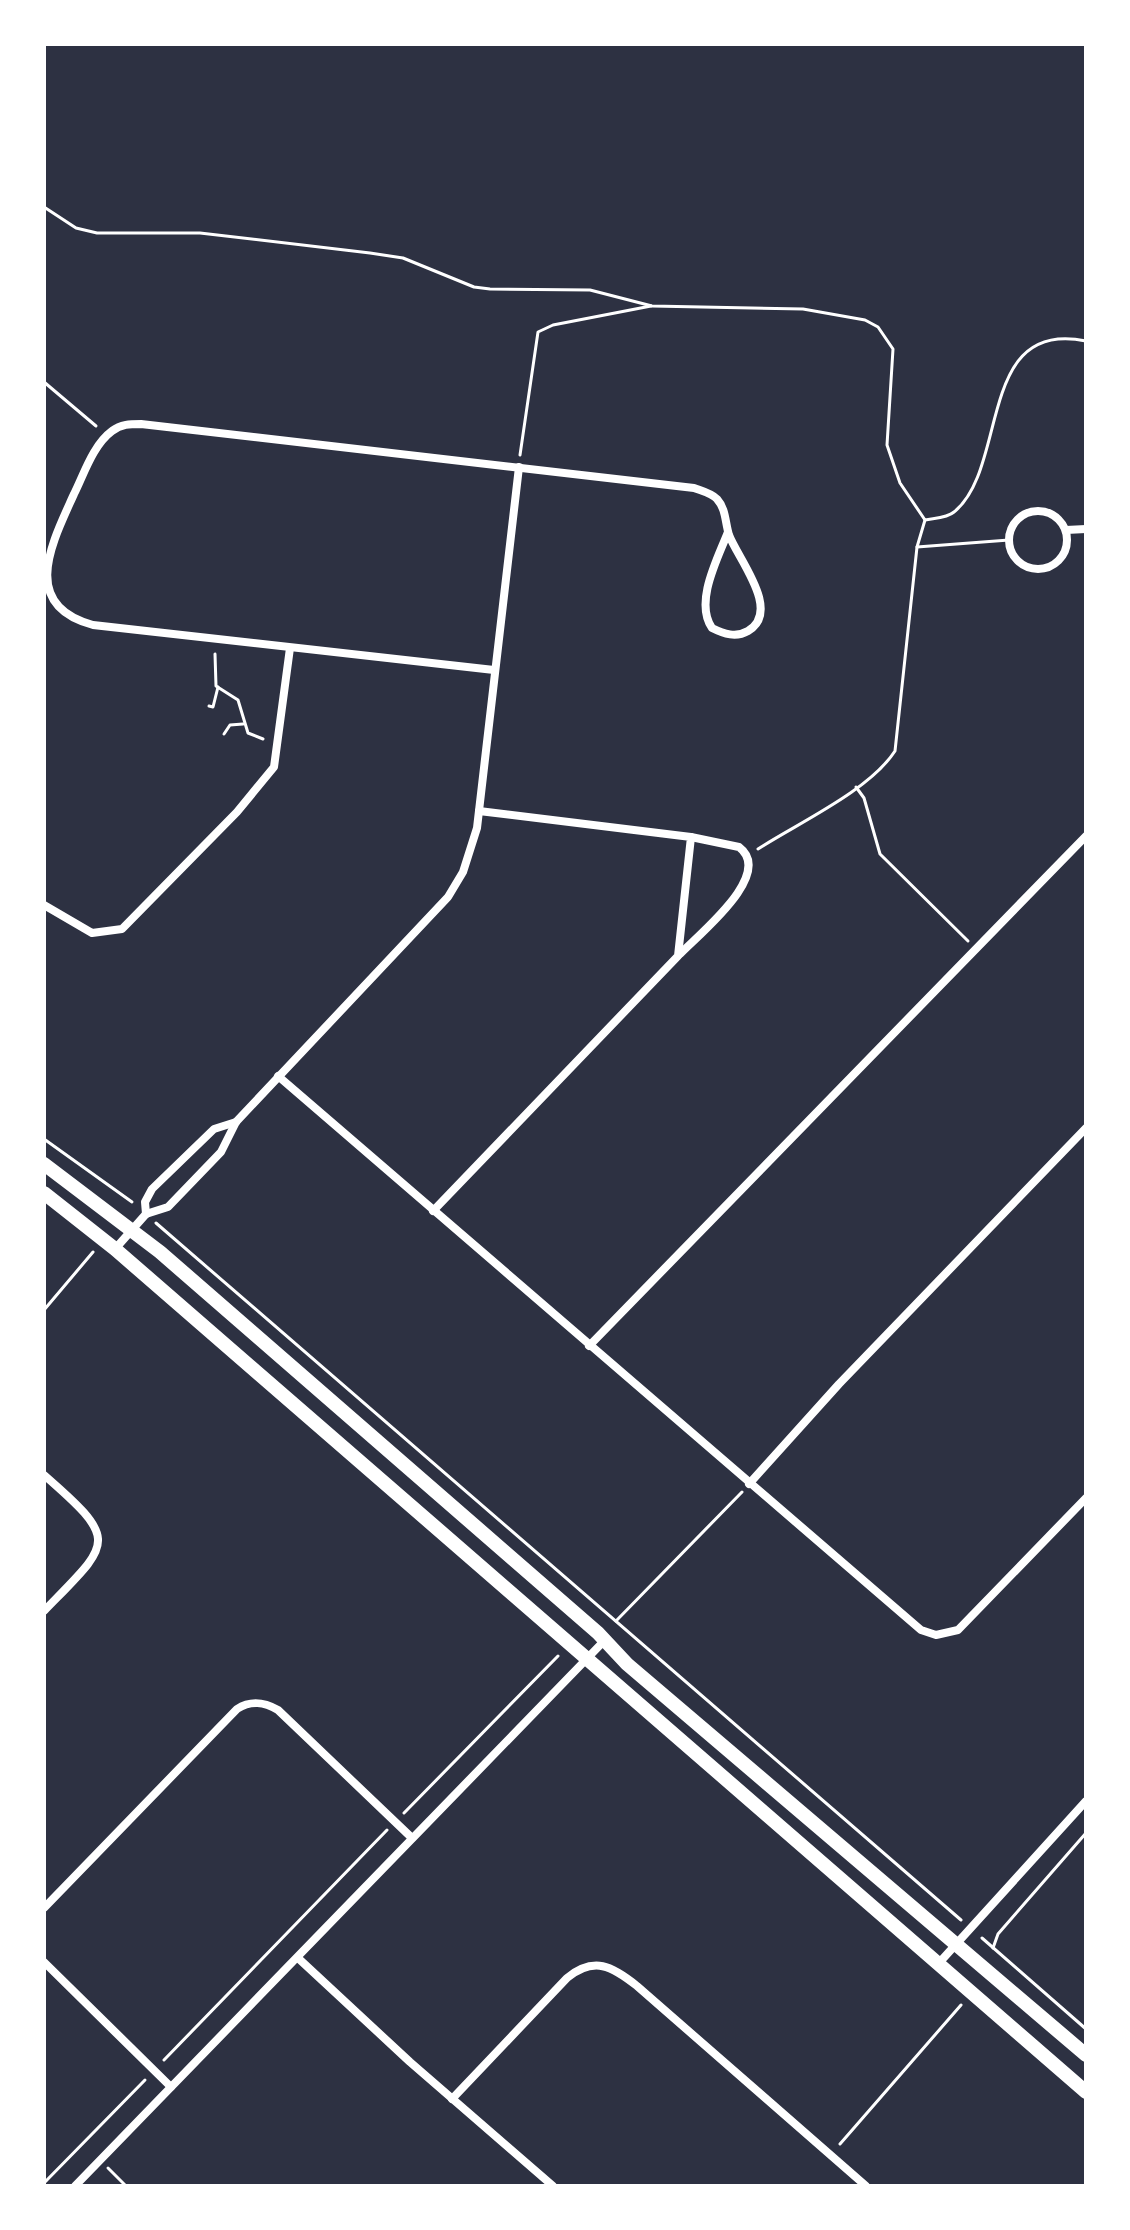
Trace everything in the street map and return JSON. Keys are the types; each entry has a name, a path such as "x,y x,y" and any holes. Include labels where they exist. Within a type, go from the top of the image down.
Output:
{"street":[{"path":"494,670 93,625 78,621 59,606 49,587 48,554 94,455 112,430 123,425 141,424 694,488 718,500 728,532 762,607 754,627 734,635 712,628 705,611 707,593 728,532"},
{"path":"115,1249 146,1214 168,1207 227,1145 236,1122 448,897 463,872 479,811 519,467"},
{"path":"1037,511 1054,515 1066,530 1066,550 1061,558 1045,569 1025,567 1017,561 1009,540 1019,517 1037,511"},
{"path":"1066,530 1086,529"},
{"path":"44,905 92,933 122,929 237,812 274,767 290,648"},
{"path":"433,1211 740,891 749,876 749,861 739,847 691,837 479,811"},
{"path":"589,1346 1086,836"},
{"path":"678,956 691,837"},
{"path":"278,1076 907,1619 936,1635 961,1627 1086,1498"},
{"path":"146,1214 147,1196 163,1178 214,1129 236,1122"},
{"path":"749,1484 839,1384 1086,1128"},
{"path":"44,1164 133,1229 691,1718 718,1737 1086,2055"},
{"path":"44,1193 115,1249 1086,2092"},
{"path":"44,1475 85,1510 97,1527 100,1541 89,1565 44,1611"},
{"path":"75,2186 605,1640"},
{"path":"44,1908 209,1737 247,1704 263,1703 278,1710 412,1838"},
{"path":"939,1963 1086,1801"},
{"path":"298,1958 452,2099 553,2186"},
{"path":"44,1962 171,2087"},
{"path":"452,2099 567,1978 584,1966 603,1964 637,1986 866,2186"}],"path":[{"path":"44,207 76,228 97,233 200,233 370,253 403,258 474,287 590,290 652,306"},
{"path":"520,453 538,332 553,325 652,306 803,309 857,318 878,327 893,349 887,426 891,463 910,501 925,520"},
{"path":"925,520 953,514 962,504 980,464 1005,386 1020,359 1043,340 1055,337 1086,341"},
{"path":"44,382 95,424"},
{"path":"758,848 856,787 888,762 898,740 917,547 925,520"},
{"path":"917,547 1009,540"},
{"path":"215,654 213,679 218,687 238,700 243,724 253,738 267,740"},
{"path":"209,706 213,707 218,687"},
{"path":"224,734 230,725 243,724"},
{"path":"856,787 864,798 880,854 965,939"},
{"path":"44,1139 117,1190"},
{"path":"172,1238 950,1911"},
{"path":"44,1310 92,1253"},
{"path":"615,1622 740,1493"},
{"path":"409,1808 550,1664"},
{"path":"1086,1833 998,1934 993,1948 1086,2029"},
{"path":"169,2054 382,1836"},
{"path":"839,2145 962,2005"},
{"path":"44,2183 142,2083"},
{"path":"112,2172 126,2186"}]}
